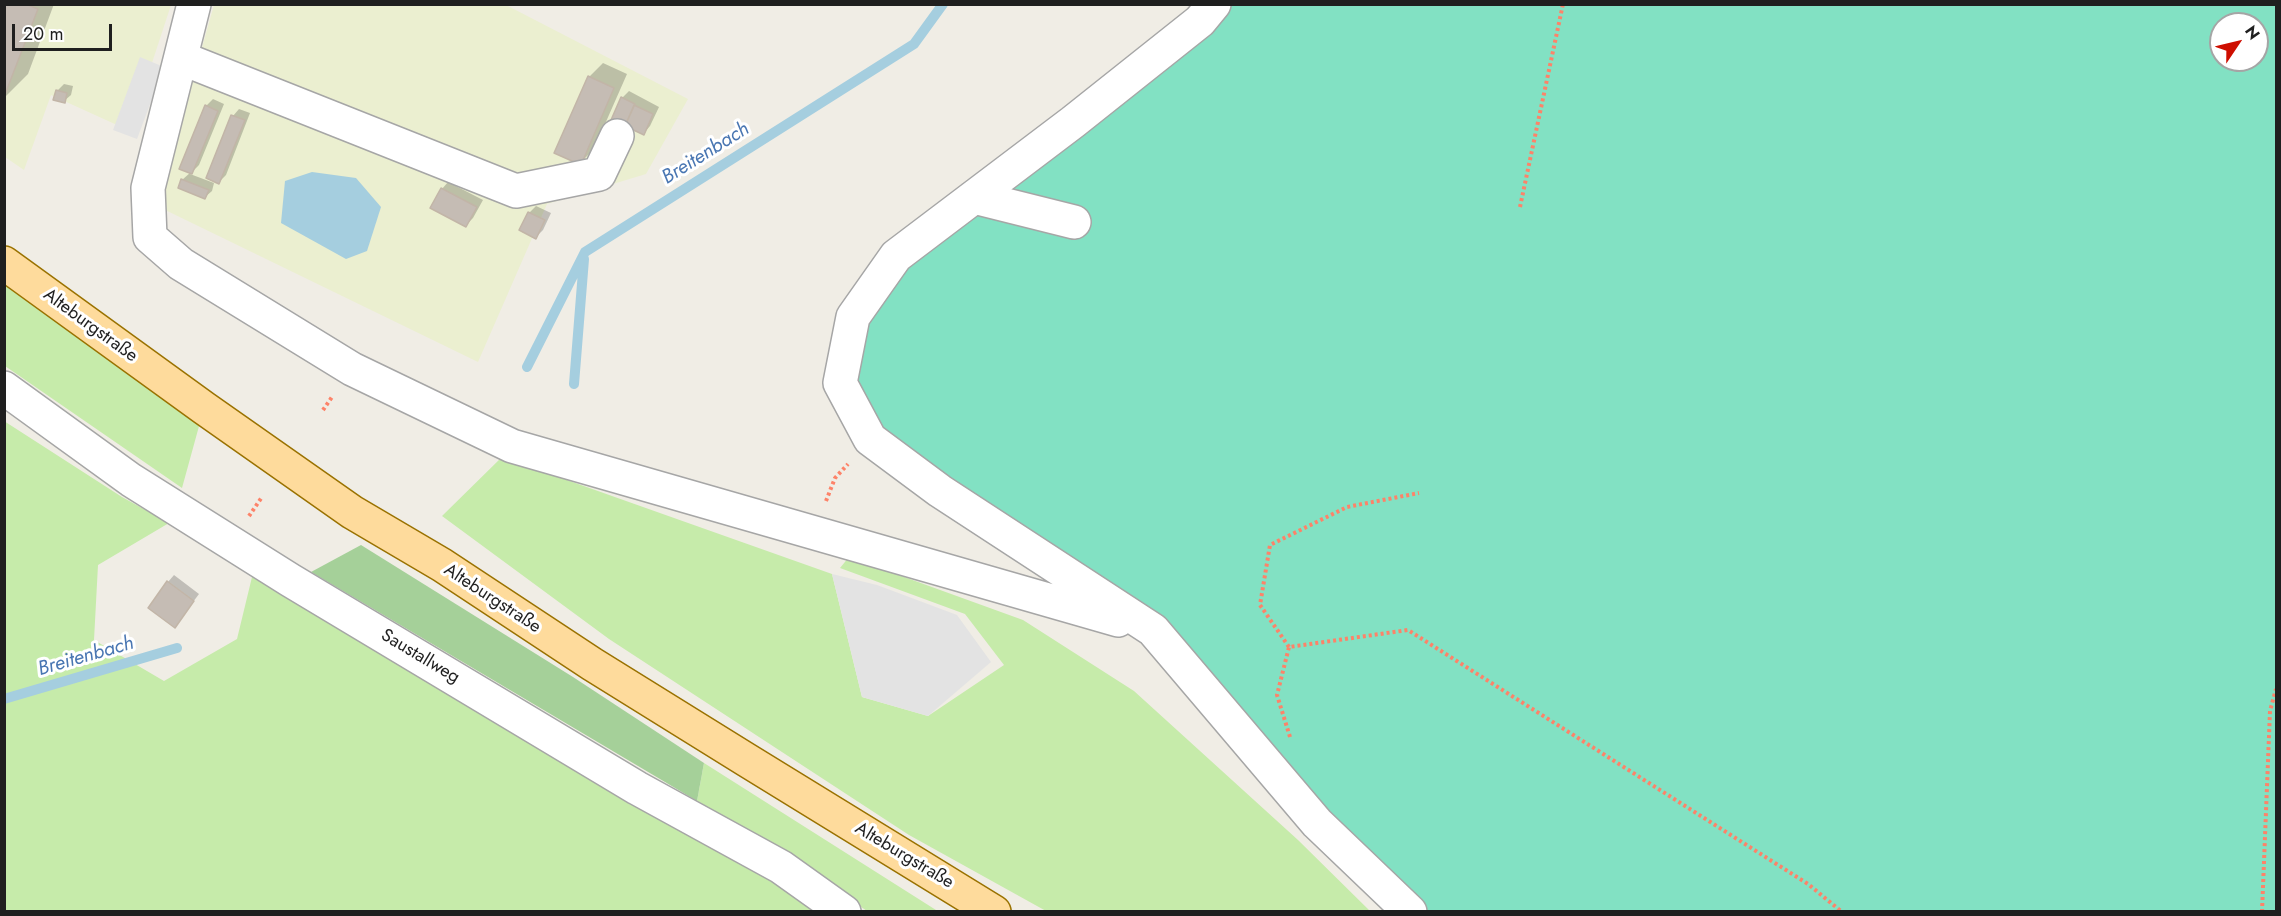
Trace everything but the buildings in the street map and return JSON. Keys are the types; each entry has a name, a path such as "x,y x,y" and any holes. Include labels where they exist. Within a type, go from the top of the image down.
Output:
{"main road":[{"name":"Alteburgstraße","path":"4,263 352,512 442,566 592,664 994,912"}],"lane":[{"path":"194,4 148,188 150,237 181,264 352,369 512,446 1153,630"},
{"path":"1214,4 1200,21 896,256 853,317 840,383 870,439 940,492 1153,630 1317,823 1410,912"},
{"path":"181,58 516,191 599,174 617,136"},
{"path":"974,197 1074,222"},
{"name":"Saustallweg","path":"4,388 131,480 290,580 637,788 781,867 844,912"}],"path":[{"path":"1520,207 1563,4"},
{"path":"813,531 835,478 870,439"},
{"path":"1290,738 1277,695 1289,647 1260,605 1270,545 1347,507 1419,493"},
{"path":"1289,647 1408,630 1808,884 1842,912"},
{"path":"2262,912 2270,711 2277,689"}],"green space":[{"path":"5,5 171,5 128,130 51,95 24,170 5,157"},
{"path":"214,5 506,5 688,99 646,174 547,204 478,362 157,206"},
{"path":"1214,5 2276,5 2276,911 1410,911 1153,630 940,491 840,383 896,256"},
{"path":"4,263 204,408 182,488 5,366"},
{"path":"4,421 122,497 169,523 98,565 94,640 164,681 237,639 252,577 730,850 815,911 5,911"},
{"path":"502,457 832,574 862,697 928,716 1004,665 965,614 840,568 849,557 1023,620 1134,691 1298,840 1370,911 1046,911 909,835 609,639 442,516"},
{"path":"361,545 573,677 704,763 697,801 311,572"},
{"path":"704,763 936,910 867,911 782,853 697,801"}],"shaded area":[{"path":"140,57 164,67 137,139 113,130"},
{"path":"832,574 877,585 957,615 991,662 928,716 862,697"}],"water":[{"path":"312,172 356,178 381,207 367,251 346,259 281,223 285,181"}],"waterway":[{"name":"Breitenbach","path":"527,367 585,252 914,44 943,4"},
{"path":"574,384 584,259"},
{"name":"Breitenbach","path":"4,699 177,648"}]}
